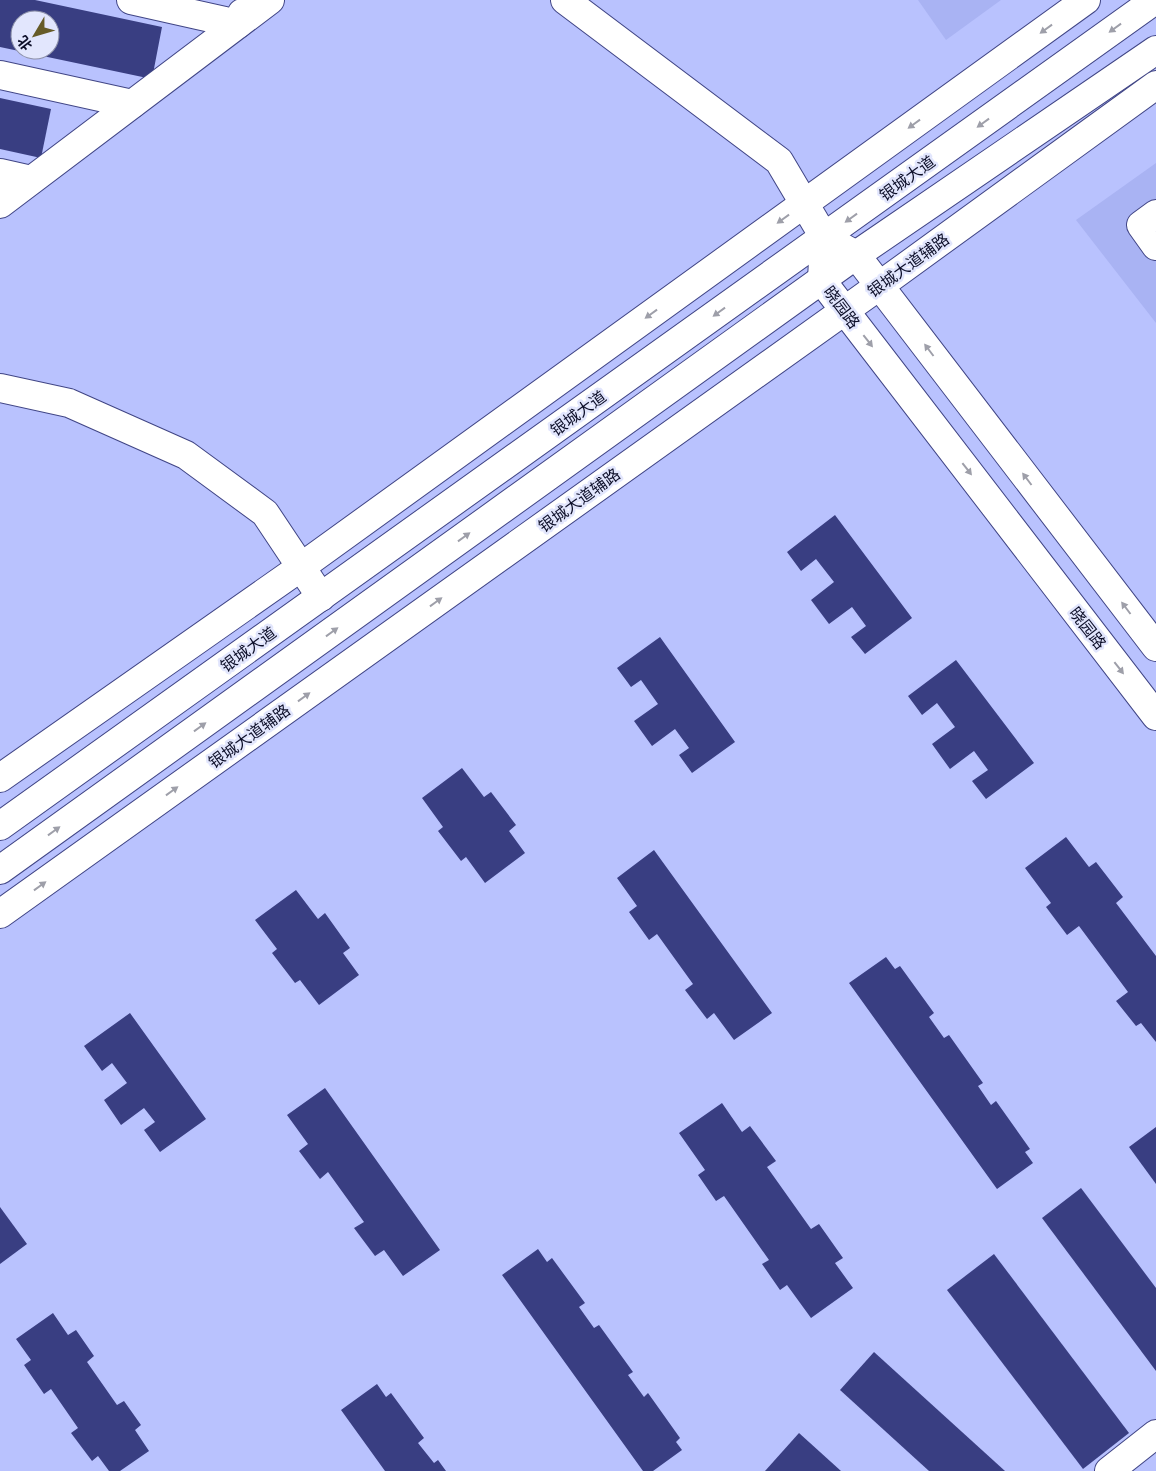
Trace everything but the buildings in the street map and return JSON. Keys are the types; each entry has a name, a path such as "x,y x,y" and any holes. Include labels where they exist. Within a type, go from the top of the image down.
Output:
{"street":[{"path":"131,0 242,12"},
{"path":"0,204 132,104 242,12 270,0"},
{"path":"565,0 779,161 824,237 856,255 1156,647"},
{"path":"24,809 1,776 301,568 1086,0"},
{"name":"银城大道","path":"0,826 1155,0"},
{"name":"银城大道","path":"0,870 856,255 1156,50"},
{"path":"0,74 132,104"},
{"name":"银城大道辅路","path":"0,914 879,286 1156,85"},
{"path":"0,173 31,180"},
{"path":"1156,214 1141,225 1156,246"},
{"name":"晓园路","path":"824,237 822,281 1156,716"},
{"path":"0,388 69,403 186,455 265,513 320,597"},
{"path":"1122,1467 1156,1434"}],"shaded area":[{"path":"918,0 1001,0 946,40"},
{"path":"1156,163 1156,323 1076,220"}]}
